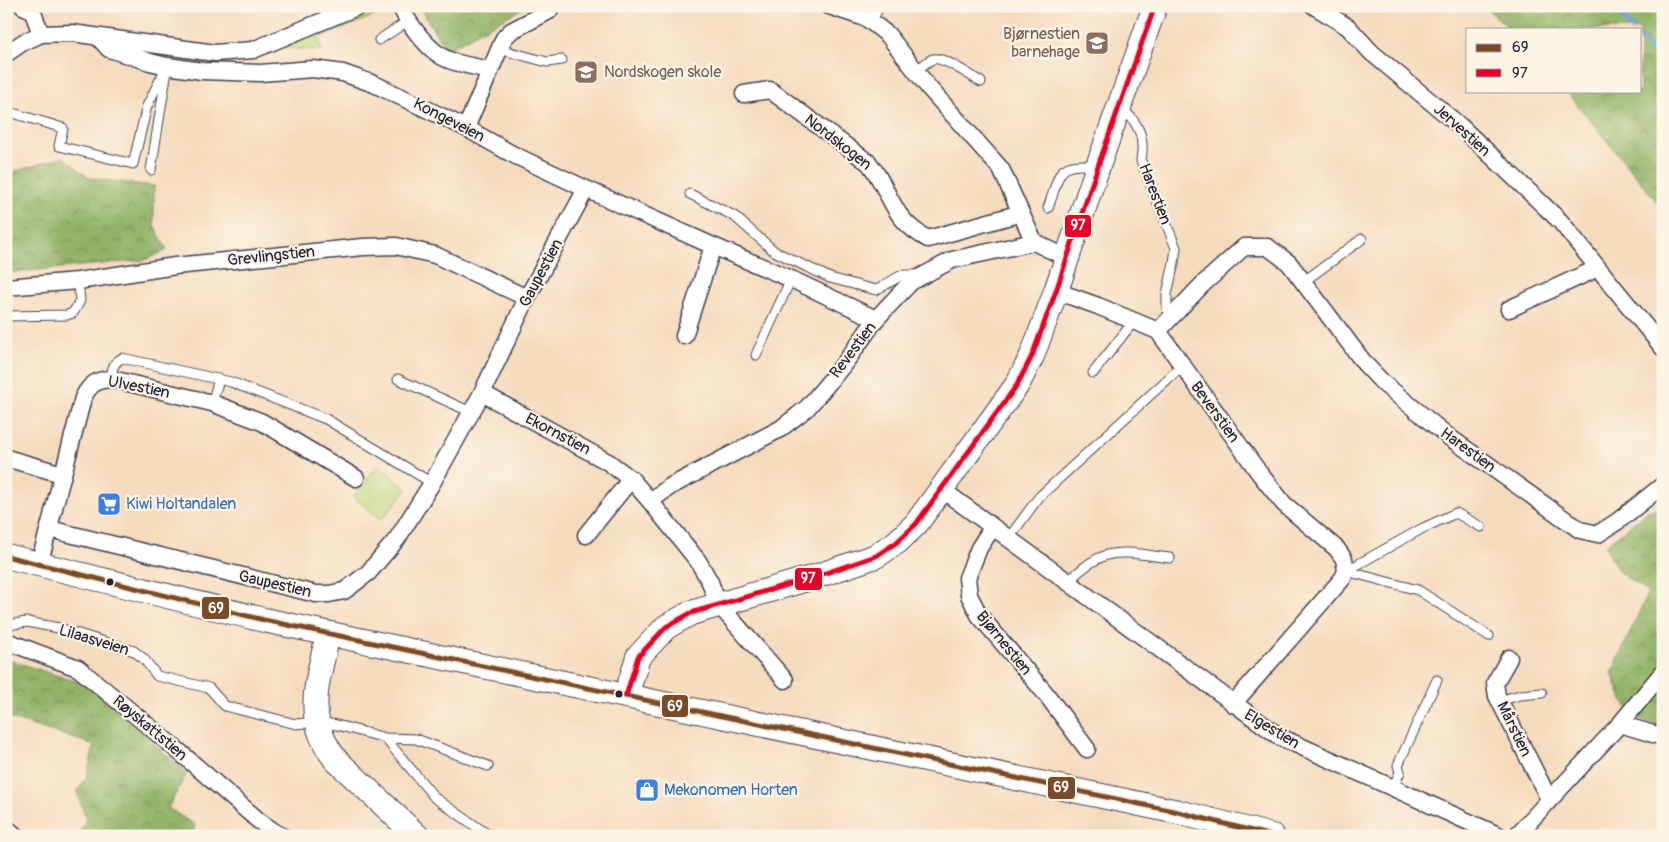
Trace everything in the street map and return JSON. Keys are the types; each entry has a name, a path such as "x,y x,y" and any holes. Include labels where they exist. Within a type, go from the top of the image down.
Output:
{"main road":[{"path":"626,696 638,657 666,627 691,613 814,577 876,556 897,542 916,524 1017,386 1032,356 1155,6"},
{"path":"6,556 182,601 328,634 1178,812 1272,836"},
{"path":"328,634 314,705 316,722 326,747 336,760 417,836"}],"street":[{"path":"6,54 22,43 41,34 72,34 215,53 253,50 359,6"},
{"path":"400,6 408,21 426,44 447,60 490,70"},
{"path":"466,128 504,38 511,31 549,11 552,6"},
{"path":"829,6 873,16"},
{"path":"851,6 873,16 916,71 1001,169 1034,242 1068,258"},
{"name":"Jervestien","path":"1314,6 1348,27 1372,53 1460,126 1560,221 1663,348"},
{"path":"30,7 41,34"},
{"name":"Kongeveien","path":"98,37 109,49 167,66 202,71 260,74 313,69 343,73 374,84 586,189 791,279 876,319"},
{"name":"Nordskogen","path":"744,94 770,90 869,164 876,172 893,207 905,223 928,239 1021,213"},
{"name":"Gaupestien","path":"49,529 316,594 329,594 351,586 382,558 397,539 432,483 482,393 527,298 586,189"},
{"name":"Revestien","path":"650,500 670,486 780,429 808,407 847,360 876,319 911,282 952,260 1034,242"},
{"name":"Grevlingstien","path":"6,287 78,281 175,266 363,247 396,246 435,255 527,298"},
{"path":"684,336 713,246"},
{"name":"Harestien","path":"1158,331 1202,285 1244,247 1268,247 1289,263 1365,364 1384,384 1449,437 1580,530 1598,534 1618,521 1663,485"},
{"path":"1509,310 1598,268"},
{"path":"1056,291 1158,331"},
{"name":"Beverstien","path":"1158,331 1260,474 1284,504 1337,549 1344,559 1346,571"},
{"name":"Ulvestien","path":"39,565 82,398 93,383 102,379 112,379 212,403 262,422 356,478"},
{"name":"Ekornstien","path":"482,393 608,462 631,479 698,561 710,582 718,604"},
{"path":"6,458 62,474"},
{"path":"586,536 631,479"},
{"name":"Elgestien","path":"941,489 1280,737 1500,836"},
{"name":"Bjørnestien","path":"992,528 978,548 967,578 969,595 979,615 1046,694 1087,749"},
{"path":"1233,704 1343,578 1346,571"},
{"path":"718,604 785,680"},
{"name":"Røyskattstien","path":"6,641 78,668 175,748 259,821 282,836"},
{"name":"Mårstien","path":"1509,658 1495,682 1500,701 1549,799"},
{"path":"1516,836 1620,724 1663,672"},
{"path":"1620,724 1663,737"},
{"path":"6,828 16,836"}],"lane":[{"path":"379,40 408,21"},
{"path":"499,49 547,62 562,60"},
{"path":"916,71 932,59 937,59 959,69 980,82"},
{"path":"6,111 63,128 59,146 133,164 147,106 167,66"},
{"path":"151,170 167,66"},
{"name":"Harestien","path":"1118,108 1126,111 1130,116 1142,139 1143,148 1140,161 1176,248 1167,294 1167,309 1174,315"},
{"path":"1048,208 1063,169 1071,164 1098,166"},
{"path":"690,194 734,216 774,251 830,278 876,290 902,275 923,275"},
{"path":"1303,282 1362,239"},
{"path":"756,355 791,279"},
{"path":"6,316 67,315 73,313 80,301 78,281"},
{"path":"1093,373 1134,321"},
{"path":"112,379 112,369 115,362 122,358 231,382 326,419 432,483"},
{"path":"1008,539 1039,497 1182,366"},
{"path":"212,403 219,379"},
{"path":"398,379 471,412"},
{"path":"1346,571 1423,528 1456,513 1481,528"},
{"path":"1068,582 1083,567 1098,557 1109,553 1124,552 1170,558"},
{"path":"1346,571 1418,590 1489,636"},
{"name":"Lilaasveien","path":"6,633 8,625 27,622 59,628 134,651 144,659 157,676 209,688 225,706 296,724 316,722 385,738 416,739 488,766"},
{"path":"1392,788 1400,772 1398,765 1437,680"},
{"path":"1500,701 1520,695 1542,693"},
{"path":"385,738 436,798 490,836"}],"green space":[{"path":"419,6 527,6 446,50"},
{"path":"1484,6 1663,6 1663,209 1567,92 1642,92 1642,28 1509,28"},
{"path":"367,8 390,8 389,14 381,13 319,38 322,50 287,49 283,46 303,39"},
{"path":"63,157 89,178 154,186 154,225 167,250 145,260 6,273 6,174"},
{"path":"378,465 407,489 381,520 353,497"},
{"path":"1663,508 1663,728 1633,716 1622,699 1612,673 1648,592 1619,572 1605,546 1649,510"},
{"path":"6,659 90,686 187,773 168,808 195,825 193,836 79,836 86,819 77,792 87,776 94,745 6,717"}],"waterway":[{"path":"1616,6 1619,14 1631,28"},
{"path":"1642,40 1663,64"}],"transit line":[{"name":"97","path":"626,696 638,657 666,627 691,613 814,577 876,556 897,542 916,524 1017,385 1032,356 1155,6"},
{"name":"69","path":"6,556 264,620 1178,812 1272,836"}],"place":[{"name":"Bjørnestien barnehage","path":"1097,43"},
{"name":"Nordskogen skole","path":"586,72"},
{"name":"Kiwi Holtandalen","path":"109,504"},
{"name":"Mekonomen Horten","path":"647,790"}]}
